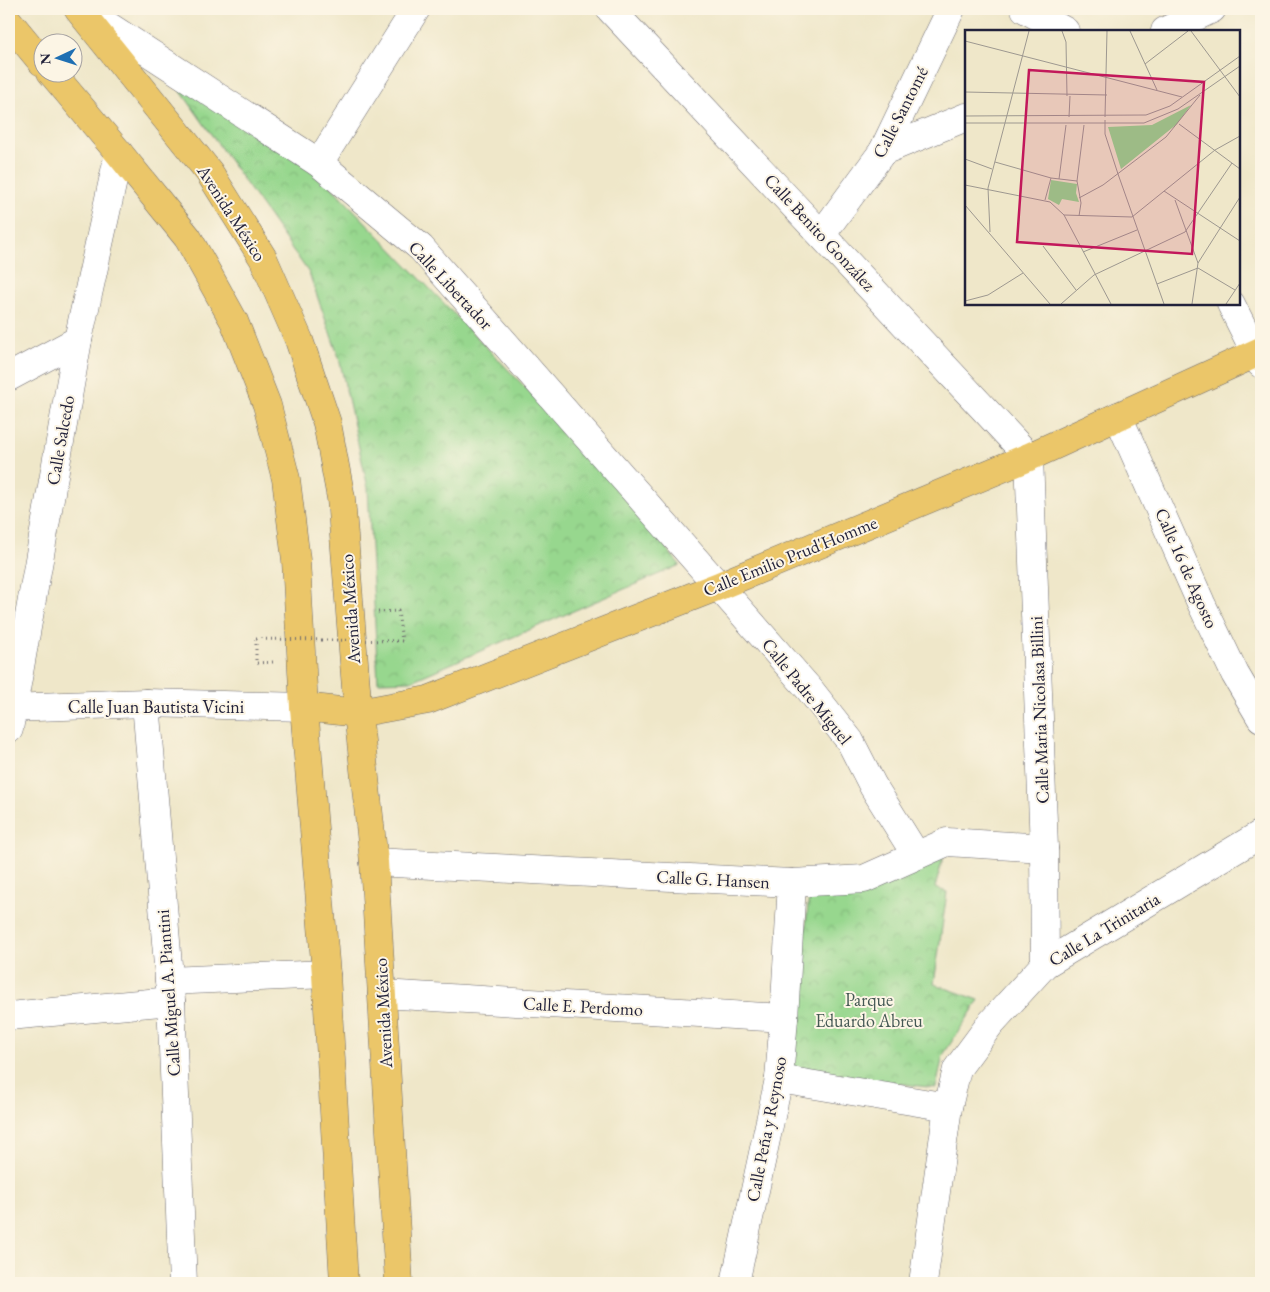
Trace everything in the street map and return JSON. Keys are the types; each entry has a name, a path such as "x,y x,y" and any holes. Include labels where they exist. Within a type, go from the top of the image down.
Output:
{"main road":[{"name":"Avenida México","path":"78,9 209,172 263,258 299,340 327,422 341,498 358,713 374,862 399,1283"},
{"path":"9,22 32,50"},
{"path":"59,82 188,238 234,321 267,405 286,479 295,551 304,706 326,974 344,1283"},
{"name":"Calle Emilio Prud'Homme","path":"304,706 358,713 428,700 718,586 1029,457 1118,416 1259,356"}],"street":[{"name":"Calle Libertador","path":"82,9 319,163 421,248 718,586"},
{"path":"319,163 416,9"},
{"name":"Calle Benito González","path":"610,9 1029,457"},
{"name":"Calle Santomé","path":"822,234 883,151 951,9"},
{"path":"1025,9 1062,30"},
{"path":"1167,30 1212,9"},
{"path":"883,151 965,117"},
{"name":"Calle Salcedo","path":"10,715 78,340 119,153"},
{"path":"1232,305 1259,356"},
{"path":"9,377 78,340"},
{"name":"Calle 16 de Agosto","path":"1118,416 1201,603 1236,674 1261,718"},
{"name":"Calle Maria Nicolasa Billini","path":"1029,457 1044,848 1045,964"},
{"name":"Calle Padre Miguel","path":"718,586 810,690 850,741 873,786 916,855"},
{"name":"Calle Juan Bautista Vicini","path":"10,715 146,702 304,706"},
{"name":"Calle Miguel A. Piantini","path":"146,702 170,991 183,1283"},
{"name":"Calle La Trinitaria","path":"923,1283 948,1107 957,1069 990,1023 1045,964 1261,834"},
{"name":"Calle G. Hansen","path":"374,862 792,883 864,879 947,842 1044,848"},
{"name":"Calle Peña y Reynoso","path":"735,1283 779,1079 792,883"},
{"path":"9,1016 170,991 326,974"},
{"name":"Calle E. Perdomo","path":"382,994 784,1018"},
{"path":"779,1079 948,1107"}],"path":[{"path":"256,663 256,639 402,641 398,611"}],"green space":[{"path":"173,80 318,173 580,444 680,565 411,681 378,682 368,488 339,358 309,273"},
{"name":"Parque Eduardo Abreu","path":"944,854 935,888 947,892 934,984 979,1000 943,1055 936,1088 793,1071 810,882 881,887"}]}
